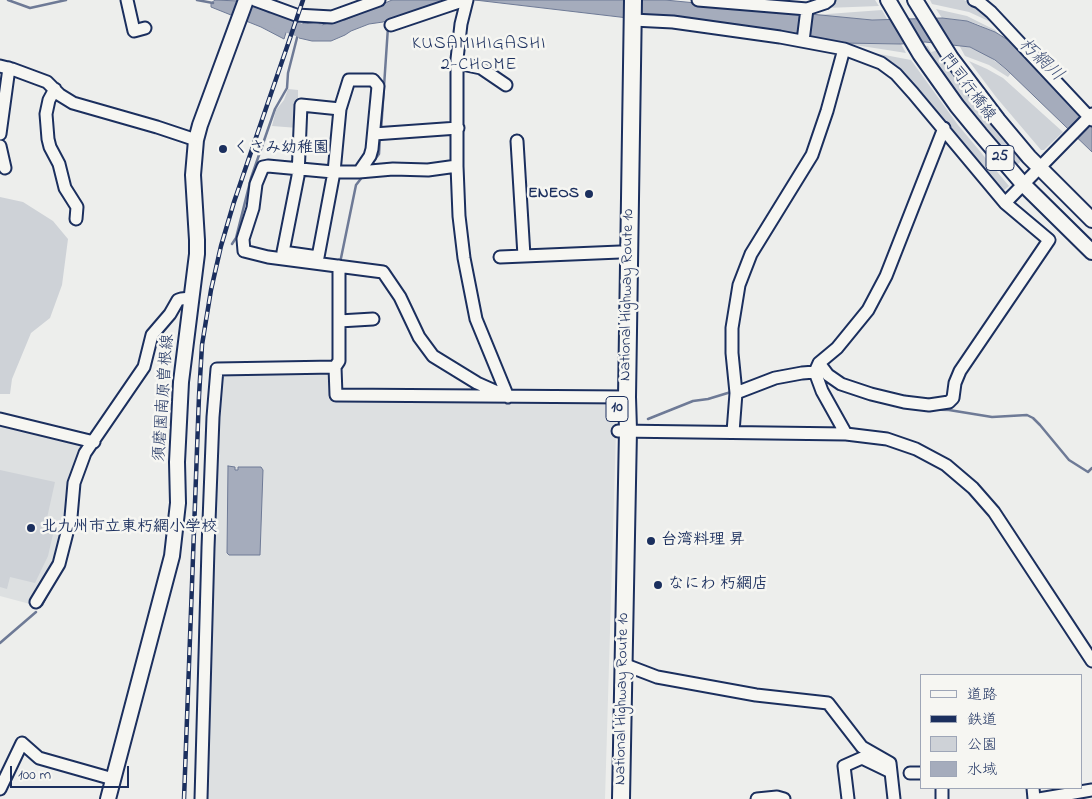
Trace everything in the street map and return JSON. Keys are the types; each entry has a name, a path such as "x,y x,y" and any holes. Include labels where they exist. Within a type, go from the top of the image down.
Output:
{"highway":[{"name":"National Highway Route 10","path":"622,397 628,20 624,0"},
{"name":"National Highway Route 10","path":"621,799 623,430 620,252 628,20 633,0"},
{"name":"National Highway Route 10","path":"612,799 623,430"}],"main road":[{"name":"須磨園南原曽根線","path":"108,799 172,556 178,504 177,462 181,382 197,240 193,175 196,140 246,0"},
{"name":"門司行橋線","path":"888,0 920,54 963,113 1023,184 1092,252"},
{"name":"門司行橋線","path":"915,0 945,49 976,92 1039,168 1092,220"}],"street":[{"path":"127,0 134,31 145,28"},
{"path":"255,0 296,15 332,17 379,0"},
{"path":"391,25 466,0"},
{"path":"466,0 461,24 457,63 457,166 464,258 476,320 508,397"},
{"path":"700,0 807,13 829,0"},
{"path":"974,0 991,12 1091,117 1005,203"},
{"path":"804,39 807,13"},
{"path":"628,20 673,22 804,39 844,49 881,63 896,74 944,128 1005,203 1049,240 960,371 955,383 953,398 949,402 929,405 904,402 870,394 841,384 817,368"},
{"path":"733,432 736,393 732,353 732,328 739,285 751,254 812,155 827,111 844,49"},
{"path":"457,63 481,68 506,85"},
{"path":"0,134 4,67 47,82 73,103 165,129 196,140"},
{"path":"244,251 251,249 318,257 334,172 340,109 349,80 373,80 378,86 378,134 364,172"},
{"path":"54,89 46,114 48,138 50,147 59,164 65,188 77,207 76,219"},
{"path":"283,252 298,169 301,105 340,109"},
{"path":"378,134 458,128"},
{"path":"736,393 774,378 817,368 837,348 868,310 886,276 944,128"},
{"path":"517,141 524,256"},
{"path":"0,146 5,168"},
{"path":"244,251 244,239 253,208 256,184 262,169 268,166 334,172 364,172 393,169 428,170 457,166"},
{"path":"244,251 268,257 383,272 400,296 420,337 433,356 478,383 508,397"},
{"path":"500,257 620,252"},
{"path":"339,266 339,361 334,367 336,395 622,397"},
{"path":"36,602 59,564 71,517 74,483 86,453 144,367 152,335 170,314 178,300 190,300"},
{"path":"339,321 373,319"},
{"path":"201,799 208,538 217,369 334,367"},
{"path":"817,368 822,391 846,434"},
{"path":"0,419 94,442"},
{"path":"623,430 649,432 846,434 887,439 916,449 946,465 973,488 994,512 1092,661"},
{"path":"623,664 657,677 756,694 828,703 862,747 890,763 894,799"},
{"path":"0,789 22,744 39,758 113,780"},
{"path":"848,799 844,766 862,758 891,772"},
{"path":"1038,799 1083,792"},
{"path":"757,799 777,797 784,799"}],"shaded area":[{"path":"335,367 336,395 617,397 605,799 203,799 217,369"},
{"name":"北九州市立東朽網小学校","path":"0,422 82,444 57,549 47,575 30,604 0,596"}],"green space":[{"path":"835,0 875,0 879,6 826,8"},
{"path":"930,0 964,0 982,9 995,24 969,12 932,4"},
{"path":"936,9 967,16 995,30 1001,36 980,25 967,21 942,18"},
{"path":"882,10 887,19 869,20 814,15"},
{"path":"841,43 901,44 906,53 881,49"},
{"path":"959,45 970,47 987,55 1011,73 1008,77 989,65 965,56"},
{"path":"925,46 928,46 931,52 939,50 983,111 995,131 1021,161 1015,167 947,80 925,49"},
{"path":"853,49 911,60 958,125 1009,186 1001,193 976,158 902,74"},
{"path":"969,61 1003,78 1063,132 1044,150 1041,150 996,97"},
{"path":"288,89 298,90 298,128 272,126 276,110 284,100"},
{"path":"0,197 23,202 53,221 68,239 62,285 50,318 31,333 12,379 10,394 0,394"},
{"path":"0,470 55,482 47,518 56,521 48,556 35,583 10,577 7,589 0,587"}],"water":[{"path":"215,0 239,1 259,8 289,23 284,39 261,27 211,7 211,3"},
{"path":"392,0 445,0 383,22 369,24 331,41 312,41 299,38 303,23 322,25 345,20"},
{"path":"475,0 665,0 872,20 942,18 967,21 995,32 1013,43 1092,123 1092,152 1006,69 995,60 970,47 925,42 901,44 841,43"},
{"path":"228,466 235,467 235,470 238,470 238,467 261,467 263,470 260,555 229,555 227,553"}],"waterway":[{"path":"8,0 30,8 66,0"},
{"path":"197,0 213,3"},
{"name":"朽網川","path":"272,20 302,31 318,31"},
{"path":"381,131 388,27"},
{"path":"232,244 236,238 251,178 275,109 287,88 288,73 299,30"},
{"path":"369,167 379,154 380,136"},
{"path":"340,263 356,185 363,176"},
{"path":"648,419 693,401 708,399 731,392"},
{"path":"918,409 949,410 992,417 1027,415 1040,425 1069,460 1088,472 1092,468"},
{"path":"77,505 79,486"},
{"path":"42,605 48,593"},
{"path":"0,643 36,612"}],"railway":[{"path":"184,799 202,345 211,290 221,246 234,202 303,0"}],"place":[{"name":"くさみ幼稚園","path":"223,149"},
{"name":"ENEOS","path":"589,194"},
{"name":"北九州市立東朽網小学校","path":"31,528"},
{"name":"台湾料理 昇","path":"651,541"},
{"name":"なにわ 朽網店","path":"658,585"}],"district":[{"name":"KUSAMIHIGASHI 2-CHOME","path":"479,55"}]}
